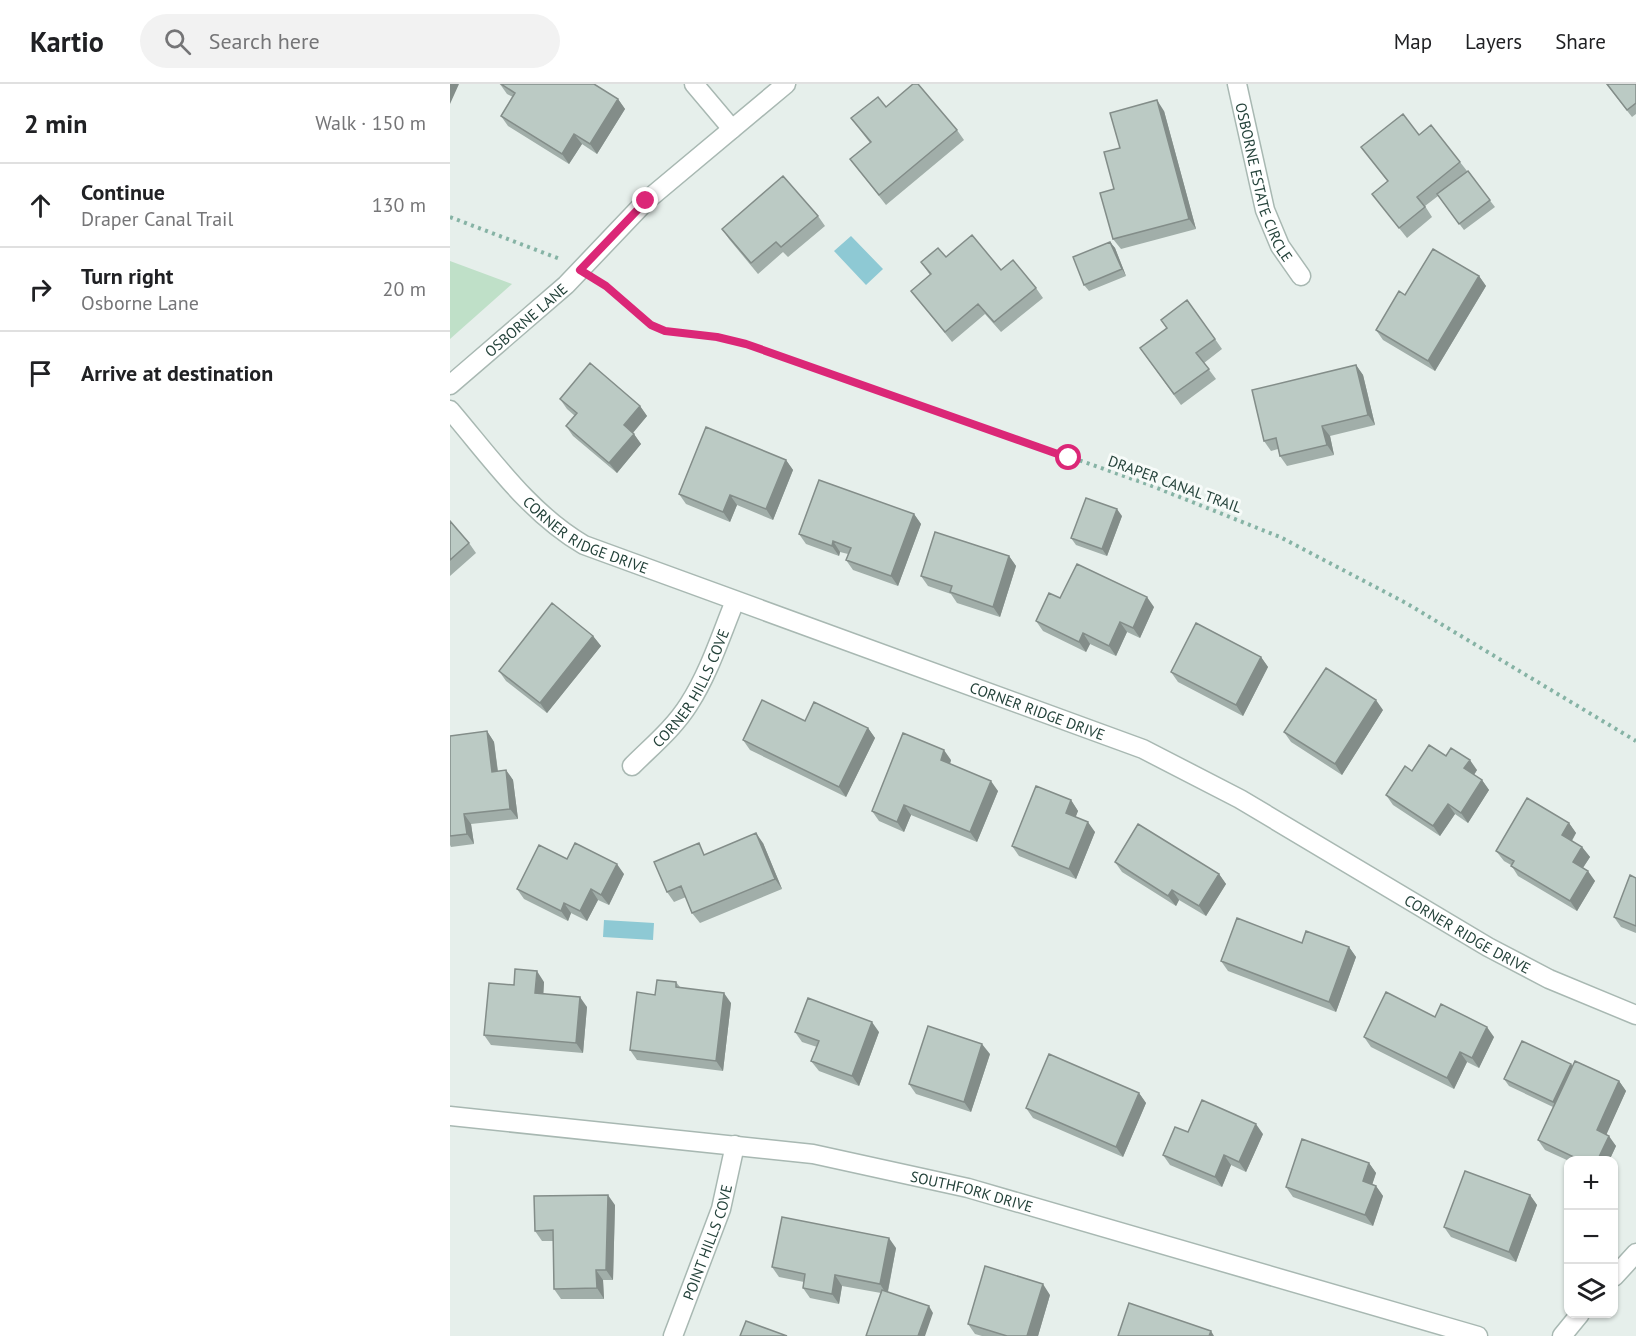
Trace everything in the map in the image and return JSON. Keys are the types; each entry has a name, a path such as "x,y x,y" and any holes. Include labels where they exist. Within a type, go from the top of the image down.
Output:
{"street":[{"path":"694,84 732,129"},
{"name":"OSBORNE LANE","path":"450,385 551,298 638,208 786,84"},
{"name":"OSBORNE ESTATE CIRCLE","path":"1237,84 1265,210 1280,246 1301,276"},
{"name":"CORNER RIDGE DRIVE","path":"450,410 532,506 566,534 604,554 1143,749 1249,805 1488,947 1549,979 1636,1015"},
{"name":"CORNER HILLS COVE","path":"632,766 675,724 689,704 701,684 735,601"},
{"name":"SOUTHFORK DRIVE","path":"450,1116 813,1154 968,1188 1478,1336"},
{"name":"POINT HILLS COVE","path":"673,1336 721,1209 735,1146"},
{"path":"1618,1273 1636,1253"},
{"path":"1562,1336 1577,1318"}],"path":[{"name":"DRAPER CANAL TRAIL","path":"450,217 545,252 580,270 606,286 651,325 665,331 709,336 746,344 1146,484 1280,537 1338,565 1406,603 1636,741"}],"green space":[{"path":"450,261 512,284 450,339"}],"water":[{"path":"851,236 883,269 866,285 834,251"},
{"path":"604,920 654,923 653,940 603,937"}],"building":[{"path":"501,84 594,84 618,99 590,144 574,134 562,154 501,116 515,93"},
{"path":"913,84 918,84 957,130 879,195 850,159 871,142 851,118 878,97 886,107"},
{"path":"1607,84 1636,84 1636,103 1627,110"},
{"path":"1157,100 1189,219 1113,239 1100,193 1114,189 1104,152 1120,148 1110,113"},
{"path":"1403,114 1419,135 1431,125 1460,162 1417,197 1425,207 1399,228 1372,194 1388,181 1361,147"},
{"path":"1468,171 1490,200 1459,224 1437,194"},
{"path":"783,176 818,216 781,247 776,242 751,263 722,229"},
{"path":"972,235 1001,270 1013,260 1036,288 994,322 978,304 945,332 911,291 931,274 921,262 938,248 946,257"},
{"path":"1110,242 1122,269 1084,285 1073,257"},
{"path":"1433,249 1479,276 1428,361 1376,330 1399,291 1405,295"},
{"path":"1187,300 1215,339 1196,353 1209,369 1174,394 1140,348 1167,328 1161,320"},
{"path":"590,363 640,406 624,425 634,434 609,463 566,426 577,413 560,399"},
{"path":"1356,365 1368,415 1322,426 1327,445 1280,456 1276,438 1264,441 1252,390"},
{"path":"706,427 786,460 766,509 730,495 723,512 679,494"},
{"path":"819,480 914,514 891,576 846,560 851,548 833,541 832,546 799,534"},
{"path":"1086,498 1117,509 1102,549 1071,538"},
{"path":"450,521 469,543 450,560"},
{"path":"935,532 1009,556 993,607 950,592 952,586 921,576"},
{"path":"1077,564 1147,597 1133,628 1120,622 1109,646 1083,633 1079,642 1036,621 1049,593 1060,598"},
{"path":"552,603 593,636 540,703 499,671"},
{"path":"1196,623 1261,657 1236,705 1171,672"},
{"path":"1326,668 1376,700 1335,764 1284,732"},
{"path":"762,700 805,721 814,702 868,728 839,787 743,740"},
{"path":"487,731 492,772 506,770 510,809 464,814 467,834 450,836 450,736"},
{"path":"903,733 944,750 941,760 991,781 970,832 904,805 897,822 872,811"},
{"path":"1429,745 1446,756 1451,748 1470,760 1464,768 1482,780 1461,813 1448,804 1433,826 1386,795 1405,766 1412,771"},
{"path":"1036,786 1071,800 1066,813 1088,822 1069,869 1012,846"},
{"path":"1527,798 1569,823 1562,835 1582,847 1573,862 1588,871 1570,901 1511,866 1514,861 1496,851"},
{"path":"1138,824 1219,874 1199,906 1172,890 1168,896 1115,862"},
{"path":"756,833 775,879 692,913 681,886 667,892 654,862 699,843 704,855"},
{"path":"575,843 617,864 601,895 591,889 580,911 564,903 561,911 517,889 539,845 567,859"},
{"path":"1630,875 1636,878 1636,926 1614,917"},
{"path":"1237,918 1302,943 1306,931 1349,947 1329,1002 1221,961"},
{"path":"515,969 537,971 535,993 580,997 576,1043 484,1035 489,983 514,985"},
{"path":"657,980 676,982 676,987 724,993 716,1061 630,1050 637,992 655,995"},
{"path":"1386,992 1435,1017 1441,1004 1487,1027 1472,1058 1460,1052 1447,1078 1364,1037"},
{"path":"808,998 872,1022 852,1076 811,1061 819,1041 795,1032"},
{"path":"928,1026 982,1044 964,1102 909,1084"},
{"path":"1522,1041 1571,1064 1553,1102 1504,1079"},
{"path":"1049,1054 1139,1093 1116,1147 1026,1108"},
{"path":"1575,1061 1619,1081 1597,1130 1609,1136 1599,1156 1572,1156 1538,1140"},
{"path":"1202,1100 1256,1124 1239,1162 1224,1155 1215,1177 1163,1155 1175,1127 1188,1132"},
{"path":"1302,1139 1369,1163 1363,1181 1376,1186 1365,1215 1286,1187"},
{"path":"1465,1171 1530,1195 1509,1252 1444,1227"},
{"path":"608,1195 606,1270 596,1270 597,1288 554,1289 553,1230 535,1231 534,1196"},
{"path":"782,1217 889,1238 880,1284 835,1275 832,1294 803,1288 805,1274 772,1267"},
{"path":"985,1266 1043,1284 1027,1336 1007,1336 968,1324"},
{"path":"882,1290 929,1306 918,1336 866,1336"},
{"path":"1129,1303 1211,1331 1209,1336 1118,1336"},
{"path":"746,1321 787,1336 740,1336"}],"route":[{"path":"646,201 580,270 606,286 651,325 665,331 701,334 746,344 1069,458"}]}
